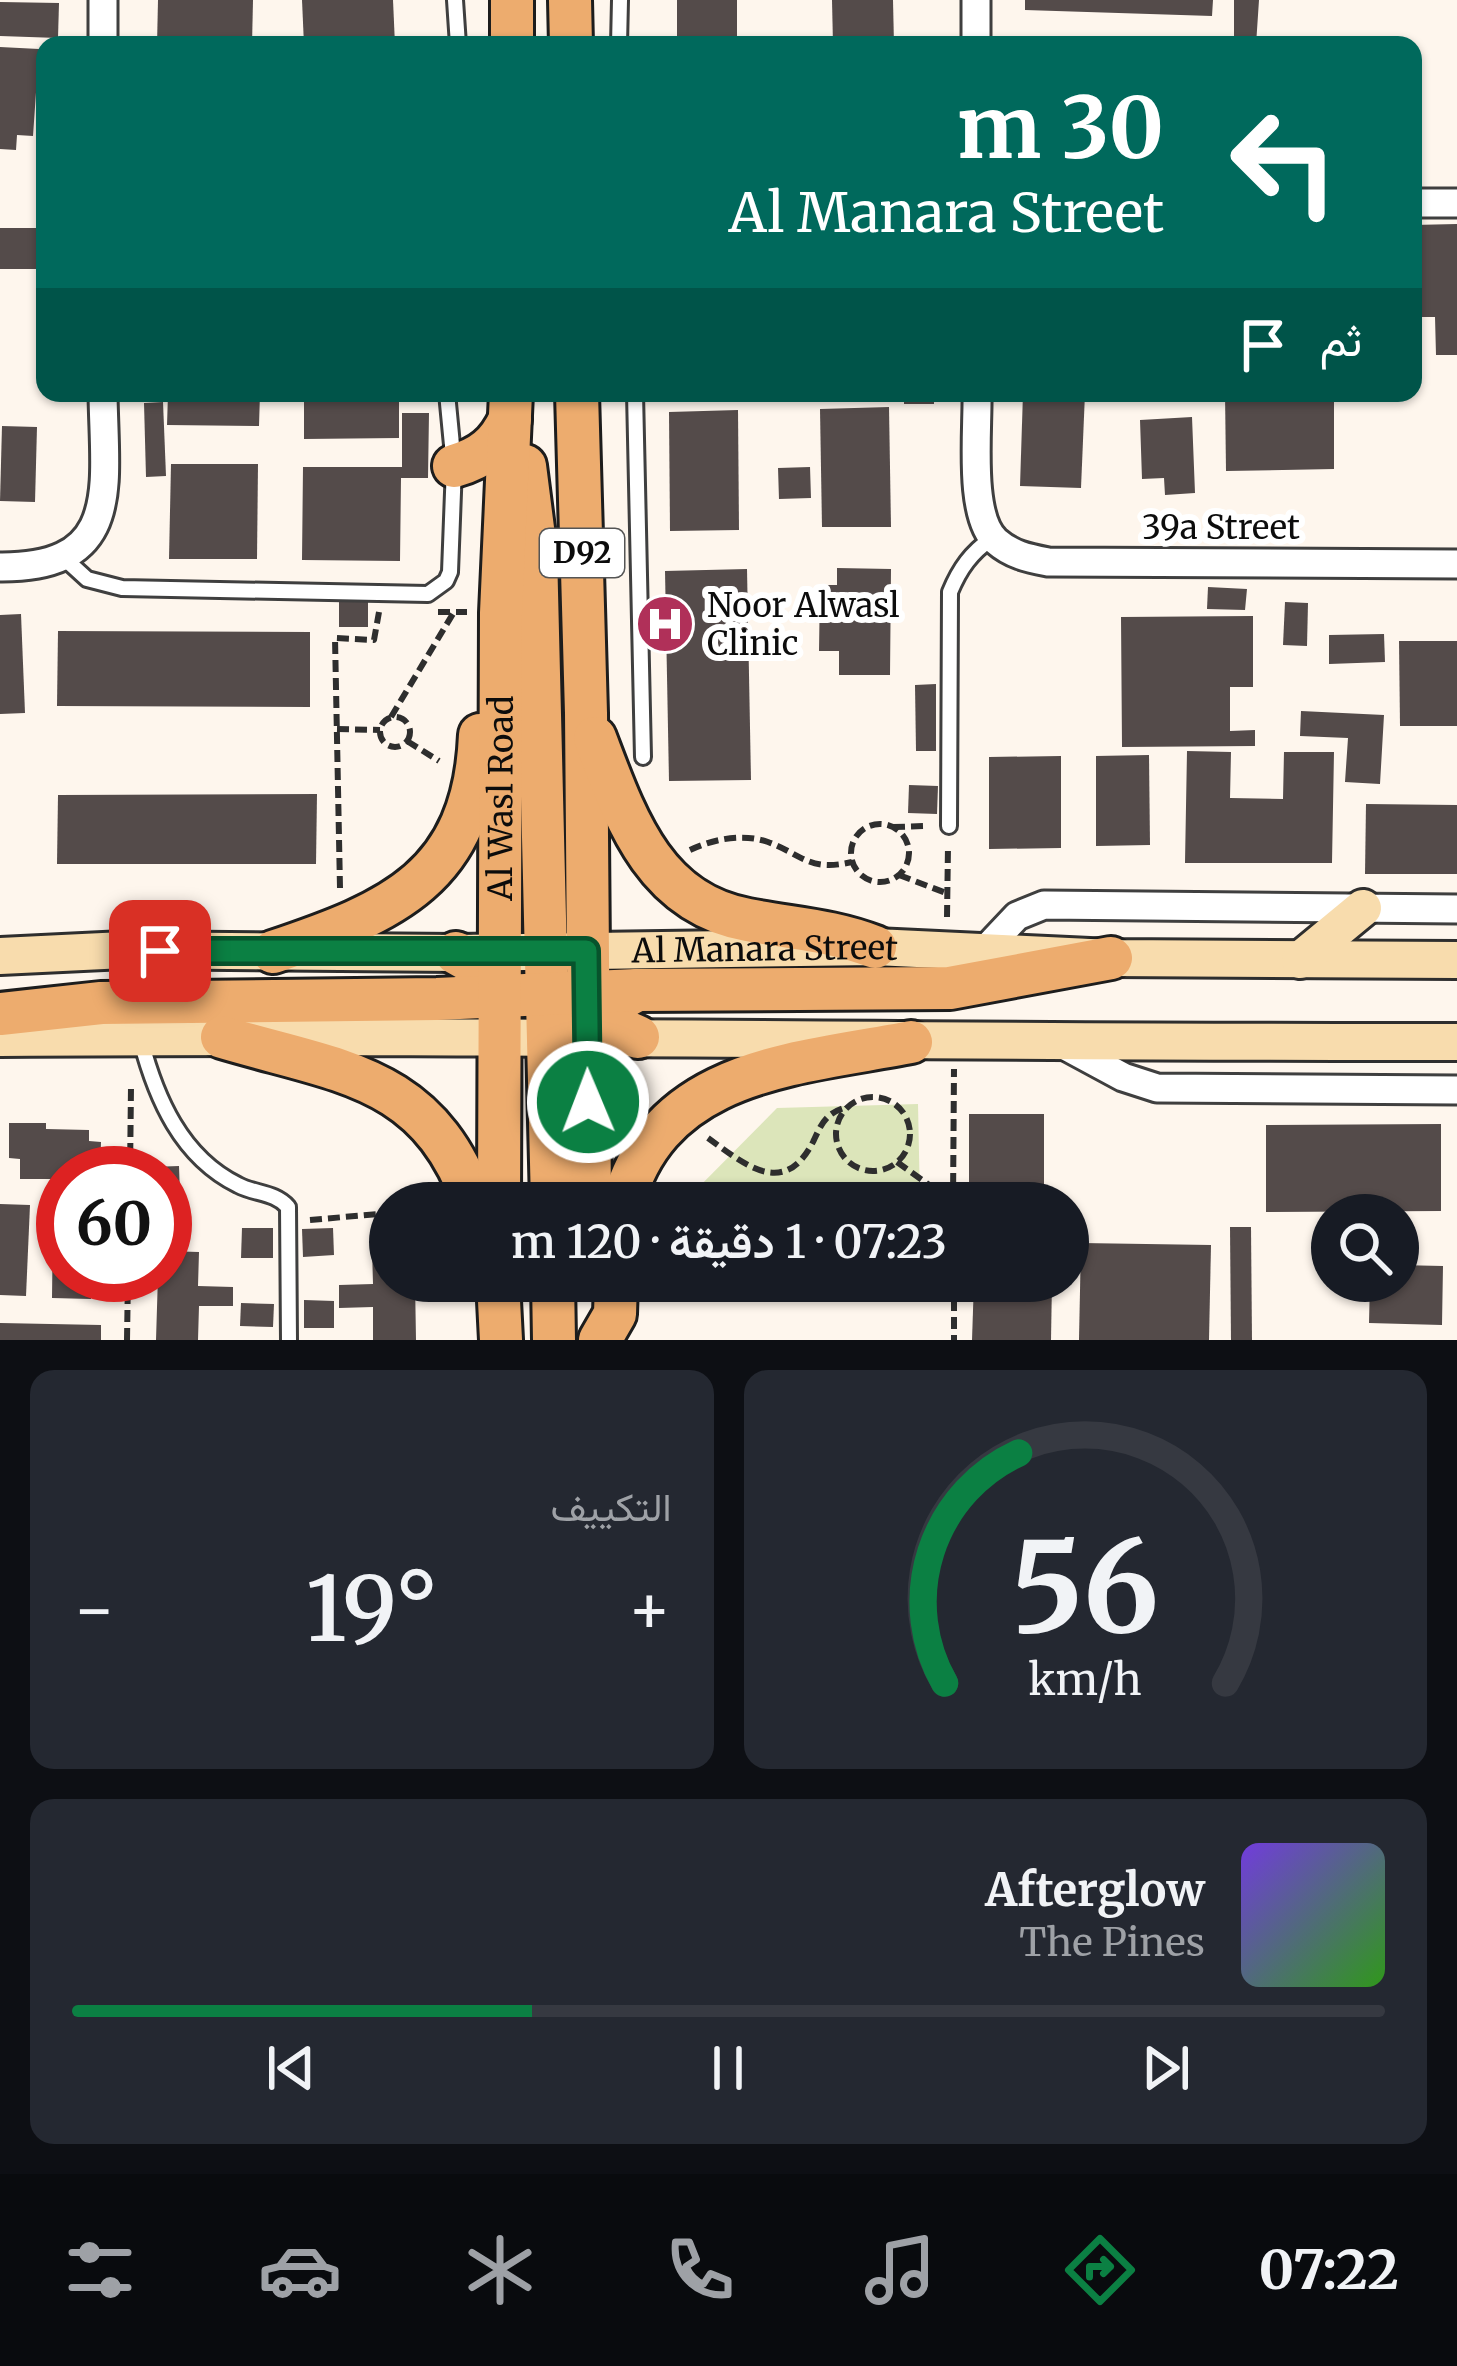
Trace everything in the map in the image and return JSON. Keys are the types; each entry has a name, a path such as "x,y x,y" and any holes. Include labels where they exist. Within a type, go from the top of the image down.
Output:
{"main road":[{"path":"512,0 512,36"},
{"path":"571,0 571,36"},
{"name":"D92","path":"566,907 586,713 578,402"},
{"path":"454,466 470,462 495,445 511,406"},
{"path":"511,406 534,519 566,907 567,1038 587,1182"},
{"name":"Al Wasl Road","path":"499,1182 498,1038 478,996 500,952 477,625 511,406"},
{"path":"274,952 378,913 408,892 454,838 476,783 482,702 477,625"},
{"path":"586,713 626,820 661,873 721,913 819,928 875,947"},
{"path":"1300,959 1363,908"},
{"name":"Al Manara Street","path":"0,956 124,950 500,952 567,972 875,947 1111,958 1457,960"},
{"path":"456,953 481,965 488,977 478,996"},
{"path":"0,1014 101,1003 478,996 567,972 637,990 950,988 1111,958"},
{"path":"637,990 616,1001 611,1016 616,1026 638,1037"},
{"path":"222,1037 376,1084 403,1099 447,1144 467,1182"},
{"path":"0,1038 1457,1042"},
{"path":"551,1182 549,1089 567,1038"},
{"path":"632,1182 640,1162 676,1115 741,1076 911,1042"},
{"path":"499,1090 518,1074 541,1079 549,1089"},
{"path":"498,1302 501,1340"},
{"path":"553,1302 554,1340"},
{"path":"594,1302 597,1340"},
{"path":"597,1340 615,1314 615,1302"}],"street":[{"path":"103,0 103,36"},
{"path":"976,0 976,36"},
{"path":"1422,203 1457,203"},
{"path":"0,567 34,567 64,558 81,545 102,507 104,402"},
{"path":"977,402 980,512 992,538"},
{"name":"39a Street","path":"992,538 1017,556 1048,562 1457,564"},
{"path":"983,952 1016,916 1044,905 1457,909"},
{"path":"1060,1042 1123,1077 1157,1088 1457,1090"}],"lane":[{"path":"455,0 457,36"},
{"path":"619,36 620,0"},
{"path":"64,558 88,579 122,587 428,593 446,581 450,572 454,466 448,402"},
{"path":"634,402 643,757"},
{"path":"949,826 950,592 958,570 992,538"},
{"path":"136,1037 160,1100 192,1149 230,1181 280,1198 288,1207 289,1340"}],"path":[{"path":"340,907 335,638 374,640 379,610 398,611"},
{"path":"391,718 404,721 410,734 402,746 389,746 380,730 391,718 477,625 435,612"},
{"path":"337,729 380,730"},
{"path":"407,740 442,763"},
{"path":"893,827 902,834 909,855 899,875 889,880 867,879 852,862 854,840 861,831 870,826 949,826 946,951"},
{"path":"661,873 692,848 731,838 770,842 817,866 852,862"},
{"path":"899,875 947,893"},
{"path":"131,1146 136,1037"},
{"path":"953,1182 954,1043"},
{"path":"676,1115 740,1162 767,1174 786,1171 800,1162 826,1118 846,1107 867,1096 891,1100 908,1118 910,1142 897,1162 874,1171 850,1164 836,1130 846,1107"},
{"path":"897,1162 924,1182"},
{"path":"290,1221 369,1215"},
{"path":"127,1340 128,1302"},
{"path":"954,1302 954,1340"}],"green space":[{"path":"918,1104 920,1182 704,1182 777,1108"}],"building":[{"path":"158,0 253,0 252,36 157,36"},
{"path":"302,0 393,0 395,36 304,36"},
{"path":"677,0 737,0 737,36 677,36"},
{"path":"832,0 893,0 894,36 833,36"},
{"path":"1025,0 1213,0 1212,16 1025,10"},
{"path":"1234,0 1259,0 1257,36 1234,36"},
{"path":"0,2 59,3 58,36 0,36"},
{"path":"0,47 36,49 33,136 17,135 16,150 0,149"},
{"path":"1457,224 1457,355 1436,355 1435,317 1422,317 1422,225"},
{"path":"0,228 36,228 36,269 0,269"},
{"path":"163,402 166,476 146,477 144,403"},
{"path":"168,402 260,402 259,426 167,425"},
{"path":"304,402 399,402 399,438 304,439"},
{"path":"1023,402 1085,402 1081,488 1020,486"},
{"path":"1225,402 1334,402 1334,469 1226,471"},
{"path":"889,407 891,527 822,527 820,409"},
{"path":"738,410 739,530 670,531 669,412"},
{"path":"402,413 429,413 428,478 401,478 400,561 302,560 303,467 402,467"},
{"path":"1192,417 1195,493 1165,495 1164,478 1142,479 1140,420"},
{"path":"2,426 37,427 35,502 0,501"},
{"path":"171,464 258,464 257,559 169,559"},
{"path":"810,467 811,498 779,499 778,468"},
{"path":"837,568 891,569 890,675 839,675 839,651 819,651 820,585 837,585"},
{"path":"747,569 751,780 669,781 665,571"},
{"path":"1208,587 1247,589 1245,610 1207,609"},
{"path":"339,601 368,601 368,627 339,627"},
{"path":"1285,602 1308,603 1307,646 1283,645"},
{"path":"21,614 25,713 0,714 0,615"},
{"path":"1253,616 1253,687 1230,687 1230,731 1255,730 1255,746 1122,747 1121,617"},
{"path":"58,631 310,632 310,707 57,706"},
{"path":"1384,634 1385,662 1329,664 1329,635"},
{"path":"1399,641 1457,641 1457,726 1400,726"},
{"path":"936,684 936,751 916,751 915,685"},
{"path":"1301,711 1384,715 1380,784 1345,782 1348,738 1300,736"},
{"path":"1187,751 1231,752 1230,798 1283,799 1284,752 1334,752 1332,863 1185,863"},
{"path":"1149,755 1150,845 1096,846 1096,756"},
{"path":"1061,756 1061,848 989,849 989,757"},
{"path":"909,785 938,786 937,814 908,813"},
{"path":"317,794 316,864 57,864 58,795"},
{"path":"1366,804 1457,805 1457,874 1365,874"},
{"path":"969,1114 1044,1114 1044,1182 969,1182"},
{"path":"9,1123 89,1130 89,1141 101,1142 101,1146 36,1146 36,1179 20,1179 20,1159 9,1158"},
{"path":"1441,1124 1441,1211 1419,1211 1419,1194 1311,1194 1311,1212 1266,1212 1266,1125"},
{"path":"0,1204 30,1205 26,1296 0,1295"},
{"path":"1230,1227 1251,1227 1252,1340 1231,1340"},
{"path":"242,1228 273,1228 273,1258 241,1258"},
{"path":"333,1228 334,1255 303,1257 302,1229"},
{"path":"1089,1243 1211,1245 1209,1340 1079,1340 1080,1302 1089,1302"},
{"path":"192,1252 199,1252 198,1286 233,1287 233,1306 199,1306 198,1340 156,1340 157,1302 192,1302"},
{"path":"1419,1265 1443,1266 1442,1325 1369,1323 1370,1302 1419,1302"},
{"path":"369,1284 369,1302 415,1302 416,1340 373,1340 373,1307 339,1308 339,1285"},
{"path":"304,1300 334,1301 334,1328 304,1328"},
{"path":"973,1302 1052,1302 1051,1340 972,1340"},
{"path":"241,1303 274,1304 273,1327 240,1326"},
{"path":"0,1323 101,1325 101,1340 0,1340"}],"place":[{"name":"Noor Alwasl Clinic","path":"665,624"}],"route":[{"path":"160,951 586,951 588,1102"}]}
